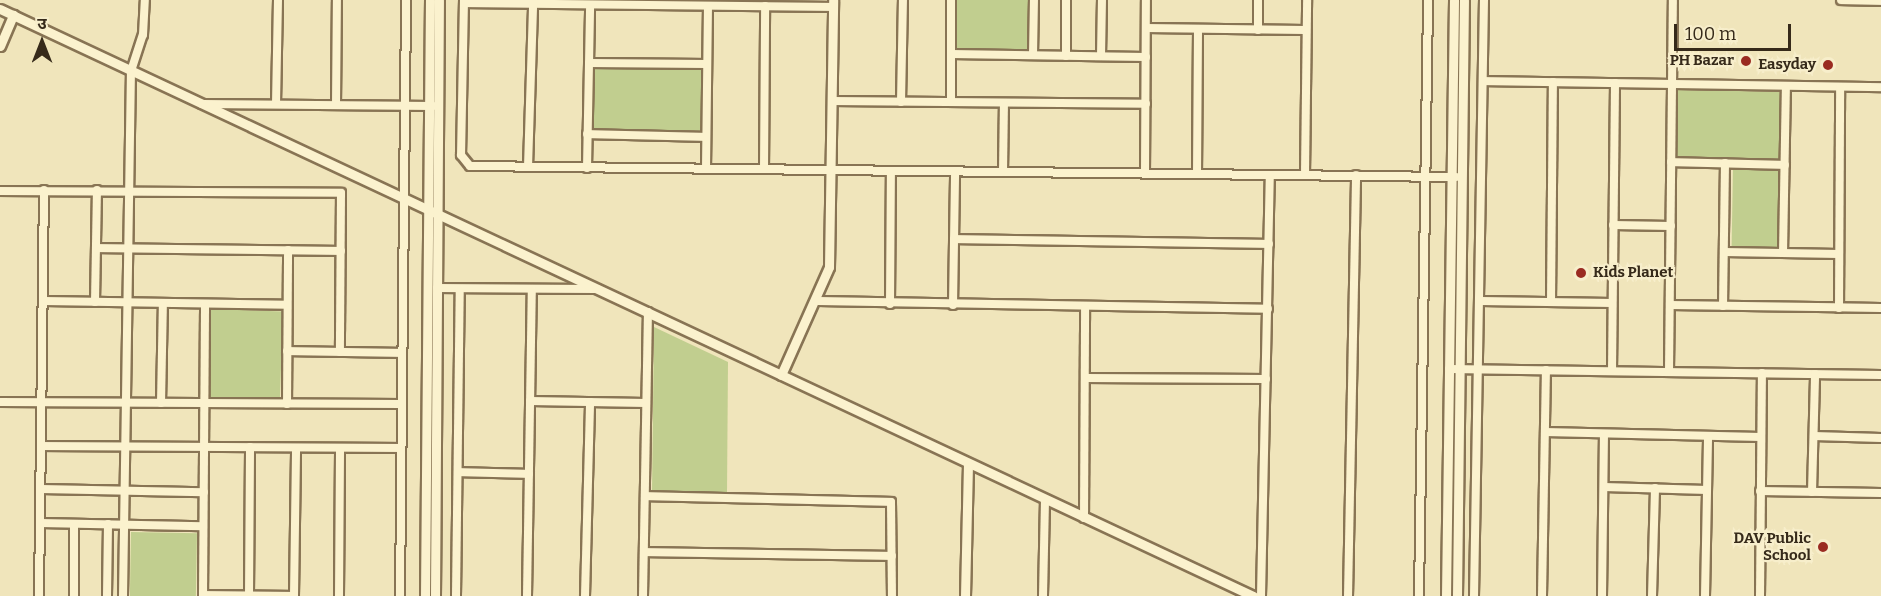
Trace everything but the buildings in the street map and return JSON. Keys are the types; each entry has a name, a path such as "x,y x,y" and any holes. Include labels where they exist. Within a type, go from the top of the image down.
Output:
{"street":[{"path":"123,596 131,71 143,36 145,0"},
{"path":"276,104 278,0"},
{"path":"336,105 337,0"},
{"path":"400,596 406,0"},
{"path":"430,0 434,106"},
{"path":"425,596 434,106 439,0"},
{"path":"902,102 903,0"},
{"path":"951,0 951,102"},
{"path":"1034,0 1034,55"},
{"path":"1066,0 1066,56"},
{"path":"1101,56 1102,0"},
{"path":"1145,174 1146,0"},
{"path":"1258,0 1258,30"},
{"path":"1305,174 1307,0"},
{"path":"1419,596 1428,0"},
{"path":"1454,0 1460,369 1457,596"},
{"path":"1446,596 1449,369 1464,0"},
{"path":"1474,596 1481,301 1484,0"},
{"path":"1669,372 1673,0"},
{"path":"1840,0 1881,1"},
{"path":"781,375 818,301 829,267 831,170 833,4 708,6 643,3 590,5 464,2 463,162 528,167 587,168 831,170 1145,174 1305,174 1457,177"},
{"path":"528,167 533,4"},
{"path":"587,168 590,5"},
{"path":"706,169 708,6"},
{"path":"764,170 765,6"},
{"path":"0,9 1253,596"},
{"path":"0,46 13,15"},
{"path":"1146,28 1305,30"},
{"path":"1197,174 1198,29"},
{"path":"951,54 1146,57"},
{"path":"589,63 707,64"},
{"path":"1482,81 1881,87"},
{"path":"1551,302 1553,82"},
{"path":"1612,371 1615,83"},
{"path":"1783,253 1786,86"},
{"path":"1839,87 1839,308"},
{"path":"832,101 1146,104"},
{"path":"1003,172 1004,103"},
{"path":"201,104 434,106"},
{"path":"587,134 706,137"},
{"path":"1671,162 1785,165"},
{"path":"1723,306 1725,163"},
{"path":"890,304 891,171"},
{"path":"953,305 955,172"},
{"path":"1261,596 1270,175"},
{"path":"1347,596 1356,175"},
{"path":"39,596 44,190"},
{"path":"95,302 97,190"},
{"path":"0,191 337,191 343,198 340,352"},
{"path":"1613,225 1671,226"},
{"path":"954,240 1269,244"},
{"path":"96,248 341,251"},
{"path":"287,404 288,250"},
{"path":"1724,252 1839,254"},
{"path":"432,273 437,288 435,596"},
{"path":"437,288 598,289"},
{"path":"456,596 460,289"},
{"path":"527,596 532,290"},
{"path":"44,301 287,305"},
{"path":"818,301 1268,309"},
{"path":"1481,301 1612,303"},
{"path":"161,403 163,303"},
{"path":"205,304 203,596 294,596 296,448"},
{"path":"1670,305 1881,308"},
{"path":"1084,518 1085,306"},
{"path":"643,596 648,312"},
{"path":"287,351 402,353"},
{"path":"1449,369 1881,375"},
{"path":"1542,596 1546,370"},
{"path":"1760,596 1762,373"},
{"path":"1812,492 1815,374"},
{"path":"1085,378 1266,380"},
{"path":"530,401 646,403"},
{"path":"0,402 401,404"},
{"path":"585,596 590,402"},
{"path":"1545,432 1761,437"},
{"path":"1602,596 1604,434"},
{"path":"1705,596 1708,436"},
{"path":"1814,436 1881,438"},
{"path":"42,446 401,448"},
{"path":"249,595 250,447"},
{"path":"339,596 340,448"},
{"path":"965,596 968,464"},
{"path":"458,472 529,474"},
{"path":"1604,487 1707,490"},
{"path":"1652,596 1655,488"},
{"path":"41,489 204,492"},
{"path":"1760,491 1881,493"},
{"path":"645,496 885,500 893,509 892,596"},
{"path":"1043,596 1045,500"},
{"path":"40,523 203,525"},
{"path":"74,524 74,596"},
{"path":"107,596 108,524"},
{"path":"644,552 892,556"}],"green space":[{"path":"957,0 1029,0 1029,49 957,49"},
{"path":"594,68 702,70 701,131 593,129"},
{"path":"1676,90 1782,92 1781,160 1675,158"},
{"path":"1733,167 1783,168 1782,249 1732,248"},
{"path":"211,309 283,312 280,399 208,397"},
{"path":"654,327 728,362 727,493 652,491"},
{"path":"131,532 197,533 196,596 130,596"}],"place":[{"name":"PH Bazar","path":"1746,61"},
{"name":"Easyday","path":"1828,65"},
{"name":"Kids Planet","path":"1581,273"},
{"name":"DAV Public School","path":"1823,547"}]}
